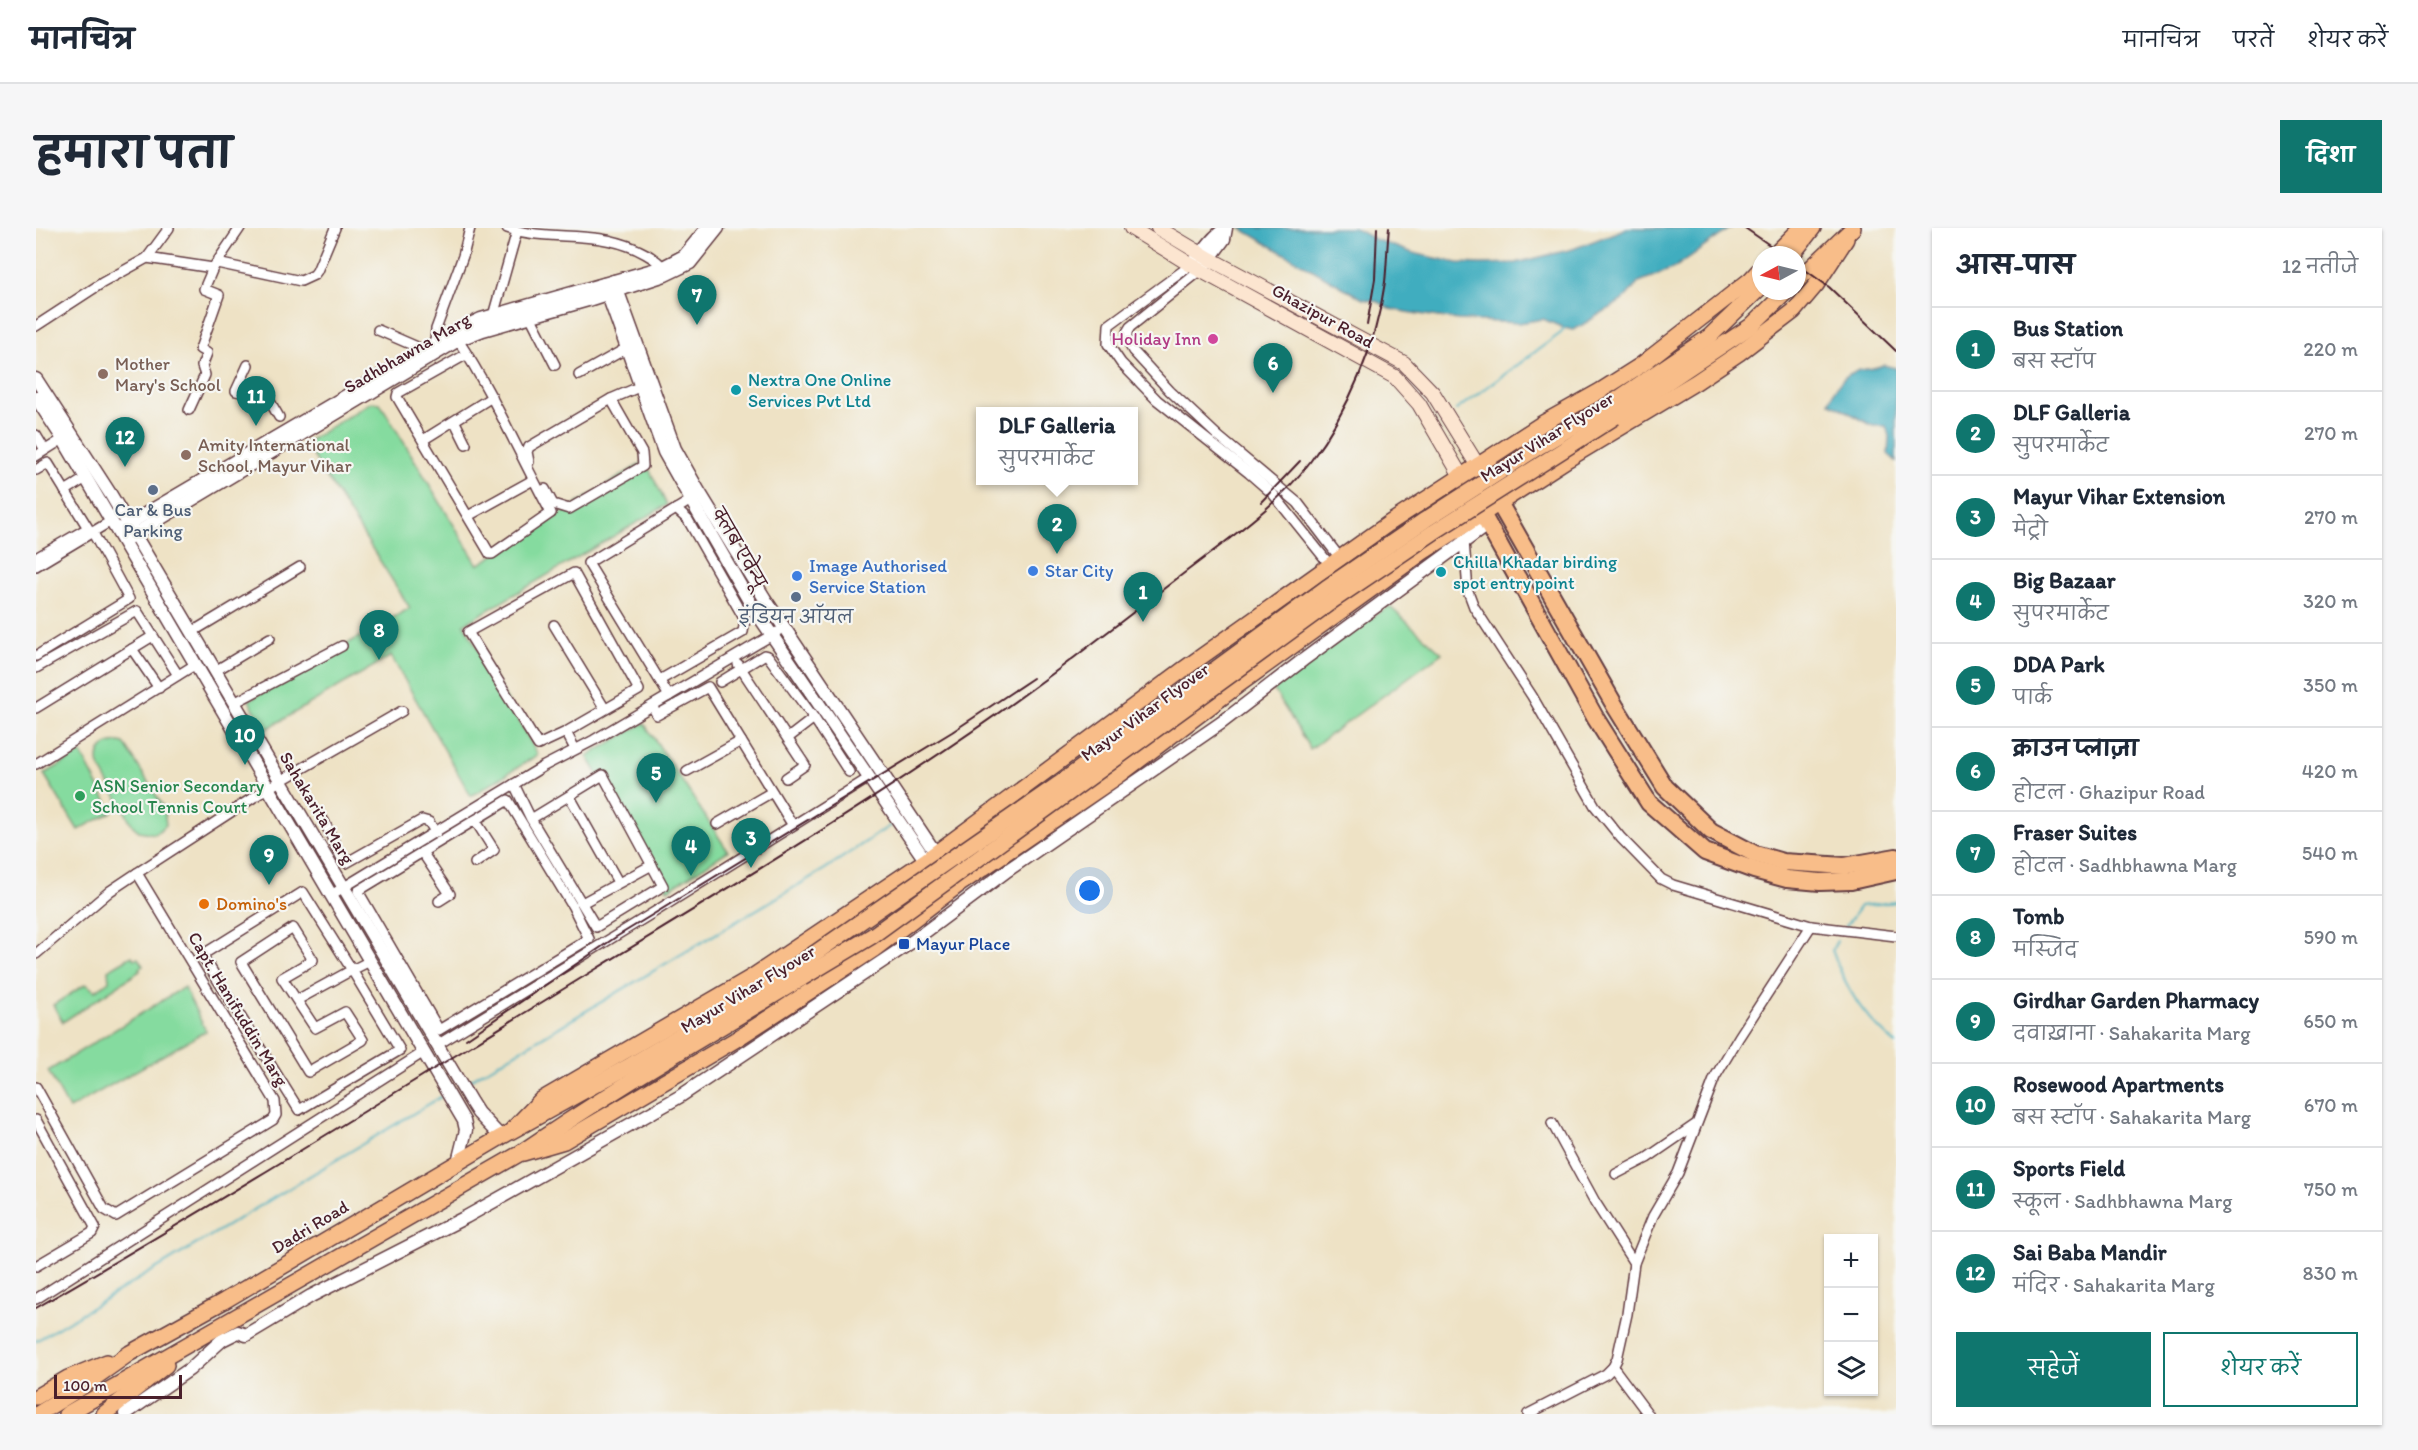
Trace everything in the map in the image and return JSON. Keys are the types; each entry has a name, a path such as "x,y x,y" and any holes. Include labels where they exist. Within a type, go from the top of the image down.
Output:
{"highway":[{"path":"1478,466 1592,666 1665,787 1711,831 1755,854 1783,862 1845,866 1892,865"},
{"path":"1461,476 1596,719 1649,803 1705,852 1787,879 1820,882 1851,881 1892,865"}],"main road":[{"name":"Ghazipur Road","path":"1131,228 1196,268 1395,377 1419,404 1461,476"},
{"name":"Ghazipur Road","path":"1158,228 1404,363 1433,393 1478,466"},
{"path":"1782,246 1801,228"},
{"path":"1800,246 1813,228"},
{"path":"1806,272 1852,230"},
{"path":"67,1414 519,1154 564,1141 735,1040 873,950 952,889 1121,783 1237,686 1423,552 1484,520 1501,503 1568,459 1696,382 1794,310 1816,285 1852,230"},
{"path":"505,1135 541,1100 752,977 930,857 1184,669 1334,562 1543,423 1641,365 1752,278"},
{"name":"Mayur Vihar Flyover","path":"505,1135 631,1065 795,967 1059,784 1326,588 1425,520 1606,407 1700,344 1752,296"},
{"name":"Mayur Vihar Flyover","path":"519,1154 581,1111 872,936 1335,599 1751,326 1778,300"},
{"path":"1543,423 1538,431 1537,439 1541,453 1554,460 1568,459"},
{"path":"846,914 860,913 872,920 876,932 873,950"},
{"name":"Dadri Road","path":"130,1353 224,1301 505,1135"},
{"path":"104,1414 214,1328"},
{"path":"36,1397 68,1378 130,1353"},
{"path":"38,1414 130,1353"}],"street":[{"path":"36,326 102,283 147,258 169,228"},
{"path":"189,410 205,375 202,366 207,353 200,349 219,295 204,289 215,266 240,228"},
{"path":"147,258 301,280 314,275 317,271 335,228"},
{"path":"435,344 436,329 463,255 470,228"},
{"name":"Sadhbhawna Marg","path":"123,530 458,340 531,316 663,267 684,256 707,228"},
{"name":"Sadhbhawna Marg","path":"123,530 460,329 493,316 666,275 690,263 718,228"},
{"path":"493,316 512,229 526,234 590,236 615,240 655,259 663,267"},
{"path":"1226,229 1217,234 1208,254 1196,268 1130,327 1127,340 1133,351 1170,391 1219,437 1298,503 1334,562"},
{"path":"1196,268 1109,325 1107,333 1110,348 1156,400 1273,494 1334,562"},
{"name":"क्लब एवेन्यू","path":"611,287 639,387 664,452 752,606 869,778 893,802"},
{"name":"क्लब एवेन्यू","path":"611,287 675,449 698,490 893,802"},
{"path":"531,316 555,365"},
{"path":"378,330 424,350"},
{"path":"1107,333 1127,332"},
{"path":"458,340 467,354 492,397 551,513 492,554 397,397 398,393 467,354"},
{"path":"579,375 627,348"},
{"path":"248,364 236,391 268,398 279,417"},
{"name":"Sahakarita Marg","path":"36,379 123,530 196,664 458,1109 466,1130 458,1162"},
{"path":"611,399 642,453 643,466 574,507 569,509 557,507 553,504 527,458 526,452 529,447 611,399 639,387"},
{"path":"423,440 492,397"},
{"name":"Sahakarita Marg","path":"36,399 86,478 192,632 280,782 348,885 437,1045 478,1113 505,1135"},
{"path":"455,422 466,444"},
{"path":"36,435 40,453 63,439"},
{"path":"36,470 48,463 88,528 36,558"},
{"path":"65,491 86,478"},
{"path":"468,516 533,480"},
{"path":"669,696 588,563 691,500"},
{"path":"660,680 743,632 746,626 745,620 688,520 676,509"},
{"path":"125,1414 190,1369 222,1340 238,1332 246,1335 311,1296 466,1217 679,1097 894,954 1121,783 1221,723 1464,541 1484,520"},
{"path":"36,566 93,533 123,530"},
{"path":"36,656 129,598 93,533"},
{"path":"1464,541 1468,591 1474,607 1550,725 1595,806 1622,838 1666,882 1811,926 1896,936"},
{"path":"192,632 300,567"},
{"path":"574,573 639,690 566,732 538,745 468,632 574,573"},
{"path":"36,668 136,611 139,612 178,675"},
{"path":"554,625 605,709"},
{"path":"331,895 514,784 784,628"},
{"path":"36,708 153,636"},
{"path":"215,671 270,638"},
{"path":"234,703 342,646"},
{"path":"132,649 159,688"},
{"path":"720,682 764,655 768,656 814,718 849,772"},
{"path":"734,657 805,765 786,778"},
{"path":"36,764 196,664"},
{"path":"652,706 657,715 708,687 792,824"},
{"path":"36,954 110,891 137,873 268,788 402,711"},
{"path":"788,738 814,718"},
{"path":"566,732 575,749"},
{"path":"687,771 741,741"},
{"path":"514,784 531,819 596,927 663,886 603,775 531,819"},
{"path":"437,1045 869,778"},
{"path":"717,824 772,792"},
{"path":"496,795 502,804"},
{"path":"570,797 618,882"},
{"path":"348,885 358,891 439,1030 589,939 573,907 508,800 358,891"},
{"path":"893,802 952,889"},
{"path":"324,821 343,861 347,864 422,820 429,822 436,833"},
{"path":"475,820 494,850 475,863"},
{"path":"422,852 450,894 439,901"},
{"path":"582,903 652,865"},
{"name":"Capt. Hanifuddin Marg","path":"36,1087 104,1209 116,1216 273,1120 276,1115 275,1101 137,873"},
{"path":"303,891 351,970 400,1050 299,1110 202,955 303,891"},
{"path":"1527,1414 1606,1374 1613,1367 1627,1314 1634,1263 1653,1216 1678,1173 1695,1125 1716,1077 1739,1037 1811,926"},
{"path":"293,928 313,960 282,978 297,1000 315,1028 345,1012 363,1040 308,1072 241,962 293,928"},
{"path":"297,1000 370,961"},
{"path":"36,1299 424,1052"},
{"path":"36,1266 92,1233 95,1227 36,1120 50,1110"},
{"path":"1552,1123 1595,1202 1634,1263"},
{"path":"1616,1173 1647,1158 1695,1125"},
{"path":"1613,1367 1648,1414"}],"green space":[{"path":"371,402 380,403 478,565 645,461 667,505 464,624 538,755 471,796 391,656 265,730 249,700 410,608 305,443"},
{"path":"1389,606 1442,653 1310,749 1272,687"},
{"path":"644,723 728,851 668,890 587,756"},
{"path":"119,742 124,743 164,808 166,825 155,834 139,831 133,826 99,766 98,756 102,748"},
{"name":"ASN Senior Secondary School Tennis Court","path":"81,753 112,812 78,830 44,774"},
{"path":"132,956 134,959 138,958 143,966 139,968 140,971 63,1022 53,1005 86,984 95,991 109,981 108,970"},
{"path":"184,987 206,1031 69,1109 48,1071"}],"water":[{"path":"1240,228 1354,228 1374,239 1413,253 1458,263 1481,264 1516,263 1573,249 1627,228 1731,228 1674,268 1639,282 1623,300 1574,330 1543,319 1519,323 1458,320 1391,309 1379,302 1363,299"},
{"path":"1883,365 1896,368 1896,461 1888,454 1889,436 1886,426 1873,426 1829,402 1838,384 1850,374"}],"waterway":[{"path":"1456,410 1561,333 1565,327"},
{"path":"465,1083 825,869 894,823"},
{"path":"1846,926 1860,906 1896,902"},
{"path":"1837,941 1832,950 1850,991 1874,1024 1896,1044"},
{"path":"36,1341 444,1095"}],"railway":[{"path":"1367,325 1375,279 1377,228"},
{"path":"36,1308 317,1140 851,812 976,729 1037,685 1247,525 1274,502 1310,462 1337,421 1359,376 1381,306 1389,228"},
{"path":"1745,228 1771,246"},
{"path":"1806,270 1829,287 1896,351"},
{"path":"1261,502 1300,461"},
{"path":"466,1039 616,937 952,732 1033,678"}],"place":[{"name":"Fraser Suites","path":"697,325"},
{"name":"Holiday Inn","path":"1213,339"},
{"name":"Mother Mary's School","path":"103,374"},
{"name":"Nextra One Online Services Pvt Ltd","path":"736,390"},
{"name":"क्राउन प्लाज़ा","path":"1273,393"},
{"name":"Sports Field","path":"256,426"},
{"name":"Amity International School, Mayur Vihar","path":"186,455"},
{"name":"Sai Baba Mandir","path":"125,467"},
{"name":"Car & Bus Parking","path":"153,490"},
{"name":"DLF Galleria","path":"1057,554"},
{"name":"Star City","path":"1033,571"},
{"name":"Chilla Khadar birding spot entry point","path":"1441,572"},
{"name":"Image Authorised Service Station","path":"797,576"},
{"name":"इंडियन ऑयल","path":"796,597"},
{"name":"Bus Station","path":"1143,622"},
{"name":"Tomb","path":"379,660"},
{"name":"Rosewood Apartments","path":"245,765"},
{"name":"ASN Senior Secondary School Tennis Court","path":"80,796"},
{"name":"DDA Park","path":"656,803"},
{"name":"Mayur Vihar Extension","path":"751,868"},
{"name":"Big Bazaar","path":"691,876"},
{"name":"Girdhar Garden Pharmacy","path":"269,885"},
{"name":"Domino's","path":"204,904"},
{"name":"Mayur Place","path":"904,944"}]}
